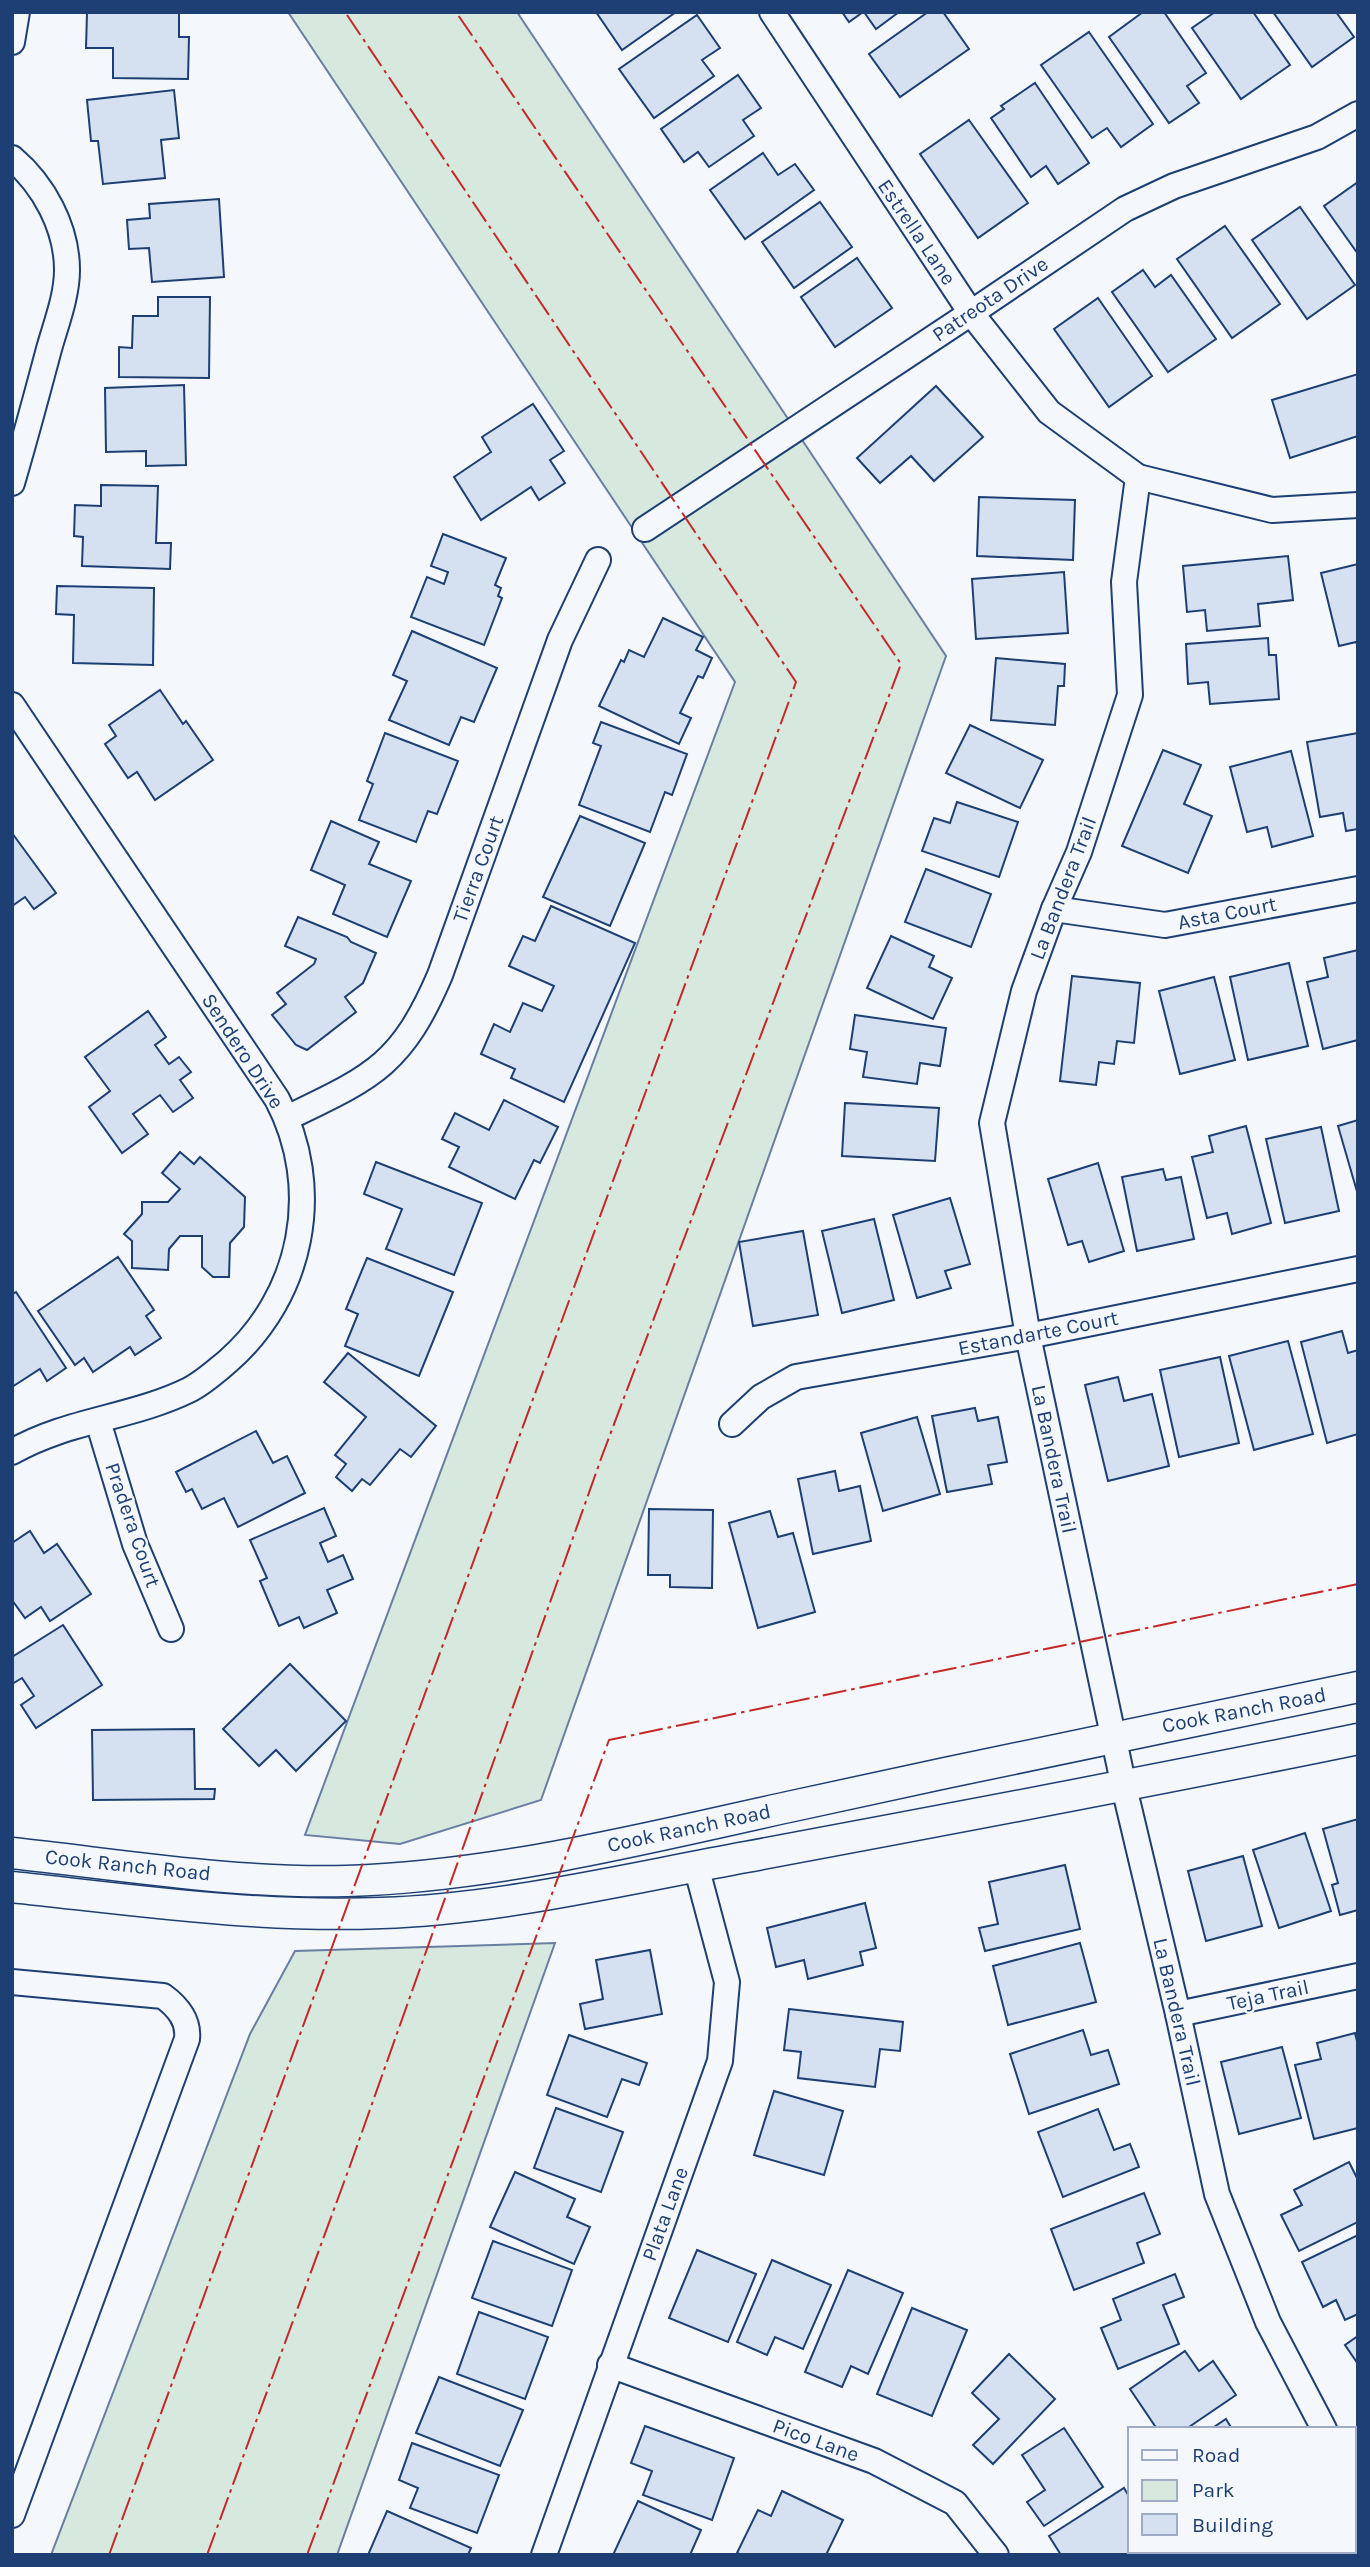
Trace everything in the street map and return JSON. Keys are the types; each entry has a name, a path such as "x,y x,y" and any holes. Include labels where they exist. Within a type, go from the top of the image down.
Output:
{"street":[{"path":"12,42 17,12"},
{"name":"Estrella Lane","path":"772,12 971,313 1049,412 1139,477 1272,510 1358,505"},
{"name":"Patreota Drive","path":"645,528 971,313 1101,223 1147,197 1293,147 1358,114"},
{"path":"12,158 32,178 54,213 61,232 67,271 61,306 12,483"},
{"name":"La Bandera Trail","path":"1139,477 1124,582 1130,695 1079,852 1054,909 1024,991 992,1124 1028,1336 1124,1787 1217,2194 1268,2322 1323,2427"},
{"name":"Tierra Court","path":"287,1118 372,1074 389,1060 417,1023 440,975 560,639 598,561"},
{"name":"Sendero Drive","path":"12,705 287,1118 299,1158 302,1198 293,1262 274,1305 258,1330 236,1354 191,1389 165,1400 45,1436 12,1452"},
{"name":"Asta Court","path":"1054,909 1165,925 1358,889"},
{"name":"Estandarte Court","path":"732,1424 761,1397 796,1377 1028,1336 1358,1269"},
{"name":"Pradera Court","path":"98,1421 135,1544 171,1629"},
{"name":"Cook Ranch Road","path":"12,1853 243,1878 348,1881 429,1876 589,1850 1113,1736 1358,1687"},
{"name":"Cook Ranch Road","path":"12,1887 253,1912 301,1914 382,1913 488,1903 1124,1787 1358,1739"},
{"name":"Plata Lane","path":"544,2555 720,2061 727,1982 696,1866"},
{"name":"Teja Trail","path":"1178,2014 1358,1976"},
{"path":"12,1982 163,1996 174,2004 188,2028 187,2039 12,2515"},
{"name":"Pico Lane","path":"610,2365 874,2461 955,2503 996,2555"}],"green space":[{"path":"288,12 517,12 946,656 541,1800 400,1844 305,1835 735,682"},
{"path":"555,1943 337,2555 51,2555 250,2034 295,1951"}],"building":[{"path":"87,12 179,12 179,37 189,37 188,79 113,78 113,48 86,48"},
{"path":"596,12 676,12 622,50"},
{"path":"842,12 863,12 849,22"},
{"path":"864,12 899,12 876,29"},
{"path":"928,12 943,12 969,49 900,97 869,54"},
{"path":"1143,12 1164,12 1206,73 1187,86 1199,103 1169,123 1109,37"},
{"path":"1215,12 1253,12 1290,65 1241,99 1192,28"},
{"path":"1273,12 1336,12 1354,37 1312,67"},
{"path":"697,15 720,48 702,60 714,76 654,118 619,69"},
{"path":"1089,32 1153,124 1121,147 1107,128 1092,138 1041,65"},
{"path":"738,75 761,108 743,120 754,136 709,167 698,152 684,162 661,129"},
{"path":"1035,83 1089,163 1058,184 1046,166 1031,177 991,118 1004,109 1001,106"},
{"path":"174,90 179,138 161,140 165,178 103,184 98,141 91,141 87,100"},
{"path":"969,120 1028,203 978,238 920,154"},
{"path":"763,153 778,175 795,164 814,190 745,239 710,190"},
{"path":"1358,182 1358,254 1324,206"},
{"path":"219,199 224,277 152,282 149,248 129,249 127,220 150,218 149,204"},
{"path":"820,202 852,247 794,288 762,242"},
{"path":"1300,207 1355,285 1307,319 1252,240"},
{"path":"1225,226 1280,304 1232,338 1177,259"},
{"path":"857,258 892,308 835,347 801,297"},
{"path":"1143,270 1155,287 1171,275 1216,339 1168,372 1112,292"},
{"path":"158,297 210,297 209,378 119,377 119,347 132,348 133,316 158,316"},
{"path":"1098,298 1152,376 1109,407 1054,329"},
{"path":"1358,374 1358,436 1290,458 1272,400"},
{"path":"184,385 186,465 146,466 146,451 106,452 105,388"},
{"path":"936,386 983,437 934,481 911,456 880,483 857,458"},
{"path":"533,404 564,451 550,460 565,483 539,500 531,487 481,520 454,477 491,452 482,437"},
{"path":"101,485 158,486 156,543 171,543 170,569 82,566 83,537 74,536 75,505 101,506"},
{"path":"979,497 1075,500 1073,560 977,556"},
{"path":"443,534 506,558 495,585 501,588 498,596 502,598 484,645 411,617 427,577 444,584 448,572 431,566"},
{"path":"1288,556 1293,600 1258,604 1260,626 1207,631 1205,610 1187,612 1183,566"},
{"path":"1358,564 1358,647 1356,642 1339,646 1321,573"},
{"path":"1064,572 1068,633 976,639 972,579"},
{"path":"57,586 154,588 153,665 73,663 74,615 56,614"},
{"path":"663,618 703,637 696,650 712,658 703,678 698,676 680,713 691,718 679,744 599,706 621,660 624,662 629,650 644,657"},
{"path":"412,631 497,668 474,722 461,717 449,745 389,720 407,681 393,675"},
{"path":"1268,638 1269,655 1276,655 1279,699 1210,704 1208,682 1188,684 1186,644"},
{"path":"996,658 1065,664 1064,686 1058,686 1055,725 991,720"},
{"path":"160,690 183,724 186,721 213,760 155,800 137,772 128,778 105,744 116,736 109,725"},
{"path":"601,722 687,754 672,795 665,792 650,832 579,805 601,746 593,743"},
{"path":"970,725 1043,760 1020,808 946,773"},
{"path":"385,733 458,761 437,814 428,811 416,842 359,820 373,784 367,781"},
{"path":"1358,733 1358,829 1346,831 1343,813 1320,817 1307,742"},
{"path":"1163,750 1201,765 1184,804 1212,816 1188,873 1122,846"},
{"path":"1291,751 1313,836 1272,847 1267,827 1247,832 1230,767"},
{"path":"957,802 1018,822 999,877 922,851 934,818 950,823"},
{"path":"580,816 645,843 610,926 543,897"},
{"path":"331,821 379,842 369,864 411,881 387,937 333,914 345,885 311,870"},
{"path":"12,833 56,893 34,909 25,897 12,906"},
{"path":"926,869 991,894 971,947 905,922"},
{"path":"551,906 635,943 564,1102 511,1078 515,1069 481,1054 494,1024 510,1032 523,1003 542,1011 554,986 509,966 523,936 535,941"},
{"path":"298,917 347,937 351,942 376,953 363,983 345,997 356,1012 307,1050 296,1045 272,1015 286,1004 277,993 314,964 316,959 285,946"},
{"path":"891,936 934,956 929,967 952,978 933,1019 867,988"},
{"path":"1358,950 1358,1040 1323,1049 1307,982 1328,977 1324,958"},
{"path":"1289,963 1308,1046 1248,1060 1230,977"},
{"path":"1072,976 1140,983 1134,1043 1117,1041 1114,1064 1099,1062 1096,1085 1060,1081"},
{"path":"1214,977 1235,1060 1180,1074 1159,991"},
{"path":"148,1011 166,1037 155,1045 169,1064 179,1057 191,1072 180,1080 193,1098 173,1112 160,1095 133,1114 148,1134 122,1153 89,1107 110,1091 85,1057"},
{"path":"855,1015 946,1028 940,1066 920,1063 917,1084 863,1077 867,1052 850,1049"},
{"path":"504,1100 558,1127 540,1163 534,1160 515,1199 449,1167 459,1147 442,1139 455,1113 489,1130"},
{"path":"845,1103 939,1108 935,1161 842,1156"},
{"path":"1358,1120 1358,1195 1338,1126"},
{"path":"1246,1126 1271,1223 1232,1234 1227,1213 1207,1218 1192,1157 1213,1152 1209,1136"},
{"path":"1321,1127 1339,1211 1285,1223 1266,1139"},
{"path":"180,1152 194,1164 200,1157 245,1197 244,1227 230,1243 229,1277 213,1277 202,1267 202,1236 180,1236 169,1249 168,1270 132,1268 132,1241 124,1234 142,1214 142,1202 168,1202 180,1189 162,1173"},
{"path":"376,1162 482,1203 454,1275 386,1249 402,1209 364,1194"},
{"path":"1098,1163 1124,1251 1089,1262 1082,1241 1068,1245 1048,1179"},
{"path":"1163,1169 1166,1180 1181,1177 1194,1239 1137,1251 1122,1177"},
{"path":"950,1198 970,1264 945,1271 951,1288 917,1298 893,1215"},
{"path":"874,1219 894,1300 842,1313 822,1231"},
{"path":"803,1231 818,1315 753,1326 739,1242"},
{"path":"118,1257 154,1310 146,1316 161,1338 135,1355 130,1347 93,1372 84,1358 75,1365 38,1311"},
{"path":"367,1258 453,1292 419,1376 345,1346 358,1314 346,1309"},
{"path":"16,1292 66,1368 47,1381 40,1369 12,1387 12,1294"},
{"path":"1342,1331 1348,1353 1358,1350 1358,1434 1327,1443 1301,1342"},
{"path":"1288,1341 1313,1434 1254,1450 1229,1356"},
{"path":"348,1353 436,1426 411,1457 400,1449 370,1485 362,1479 352,1491 336,1477 346,1464 335,1455 366,1417 324,1382"},
{"path":"1220,1357 1239,1443 1179,1457 1160,1370"},
{"path":"1118,1377 1124,1401 1152,1394 1169,1466 1108,1481 1085,1385"},
{"path":"975,1408 978,1421 998,1417 1007,1462 988,1465 992,1484 947,1492 932,1416"},
{"path":"917,1417 940,1494 883,1511 861,1433"},
{"path":"256,1431 273,1463 287,1456 305,1493 238,1527 224,1498 202,1509 192,1489 186,1492 176,1472"},
{"path":"835,1471 839,1491 860,1486 871,1541 813,1554 798,1479"},
{"path":"324,1508 336,1536 320,1543 328,1562 343,1555 353,1579 327,1590 337,1613 304,1628 299,1617 279,1626 260,1581 267,1578 250,1540"},
{"path":"649,1509 713,1510 712,1588 670,1587 670,1575 648,1575"},
{"path":"770,1511 778,1537 793,1533 815,1612 758,1628 729,1523"},
{"path":"30,1531 44,1553 57,1544 91,1594 50,1621 41,1607 25,1618 12,1600 12,1543"},
{"path":"63,1625 102,1685 36,1728 21,1705 34,1696 22,1678 12,1684 12,1657"},
{"path":"290,1664 346,1721 296,1771 276,1750 259,1766 223,1729"},
{"path":"194,1729 195,1789 215,1789 214,1799 93,1800 92,1730"},
{"path":"1358,1819 1358,1910 1340,1915 1332,1885 1338,1883 1323,1829"},
{"path":"1305,1833 1331,1911 1279,1928 1253,1850"},
{"path":"1243,1856 1262,1926 1206,1941 1188,1871"},
{"path":"1065,1865 1080,1929 985,1951 979,1928 998,1924 989,1882"},
{"path":"865,1903 876,1948 860,1952 863,1965 808,1979 804,1960 776,1967 767,1928"},
{"path":"1080,1943 1096,2002 1008,2025 993,1966"},
{"path":"650,1950 662,2014 585,2029 580,2004 603,1999 596,1960"},
{"path":"789,2009 903,2022 900,2051 880,2049 875,2087 798,2078 801,2052 784,2050"},
{"path":"1083,2030 1091,2055 1108,2050 1119,2084 1029,2114 1010,2054"},
{"path":"1355,2033 1358,2045 1358,2128 1314,2139 1295,2065 1321,2059 1317,2043"},
{"path":"569,2035 647,2063 639,2085 622,2079 607,2117 547,2095"},
{"path":"1282,2047 1301,2118 1239,2134 1221,2062"},
{"path":"774,2091 843,2111 824,2175 754,2155"},
{"path":"556,2108 623,2132 601,2192 534,2168"},
{"path":"1098,2109 1114,2150 1130,2144 1139,2167 1063,2197 1038,2132"},
{"path":"1349,2162 1358,2180 1358,2222 1299,2251 1281,2215 1302,2205 1294,2190"},
{"path":"515,2172 575,2199 567,2217 590,2227 574,2264 490,2227"},
{"path":"1144,2193 1160,2234 1137,2243 1144,2263 1074,2290 1051,2229"},
{"path":"1358,2235 1358,2314 1345,2320 1336,2300 1323,2307 1302,2262"},
{"path":"493,2241 572,2270 552,2326 472,2298"},
{"path":"697,2250 756,2274 728,2342 669,2318"},
{"path":"772,2260 831,2285 803,2349 775,2337 767,2355 737,2342"},
{"path":"848,2270 903,2293 868,2374 851,2366 842,2387 805,2372"},
{"path":"1175,2274 1184,2297 1163,2305 1179,2344 1118,2369 1101,2328 1121,2320 1113,2299"},
{"path":"912,2308 967,2330 932,2416 877,2394"},
{"path":"479,2312 548,2337 525,2399 457,2374"},
{"path":"1358,2336 1358,2364 1345,2345"},
{"path":"1185,2351 1199,2371 1213,2361 1236,2395 1189,2427 1156,2427 1130,2389"},
{"path":"1009,2354 1055,2399 993,2464 973,2445 999,2419 972,2393"},
{"path":"439,2377 523,2410 500,2466 416,2433"},
{"path":"1226,2419 1231,2427 1214,2427"},
{"path":"645,2426 734,2458 712,2520 643,2495 652,2471 631,2463"},
{"path":"1064,2428 1103,2487 1044,2526 1027,2502 1045,2490 1022,2455"},
{"path":"412,2443 499,2475 477,2533 410,2508 418,2488 399,2480"},
{"path":"1124,2488 1128,2495 1128,2553 1137,2553 1061,2555 1049,2536"},
{"path":"782,2491 843,2520 826,2555 737,2553 758,2510 771,2516"},
{"path":"638,2501 701,2530 690,2555 613,2555"},
{"path":"387,2511 471,2548 468,2555 368,2555"},
{"path":"1225,2553 1262,2553 1259,2555"},
{"path":"1332,2553 1333,2555 1283,2555"}],"power":[{"path":"109,2555 796,682 345,12"},
{"path":"207,2555 351,2163 602,1456 901,664 456,12"},
{"path":"307,2555 609,1740 1358,1584"}]}
